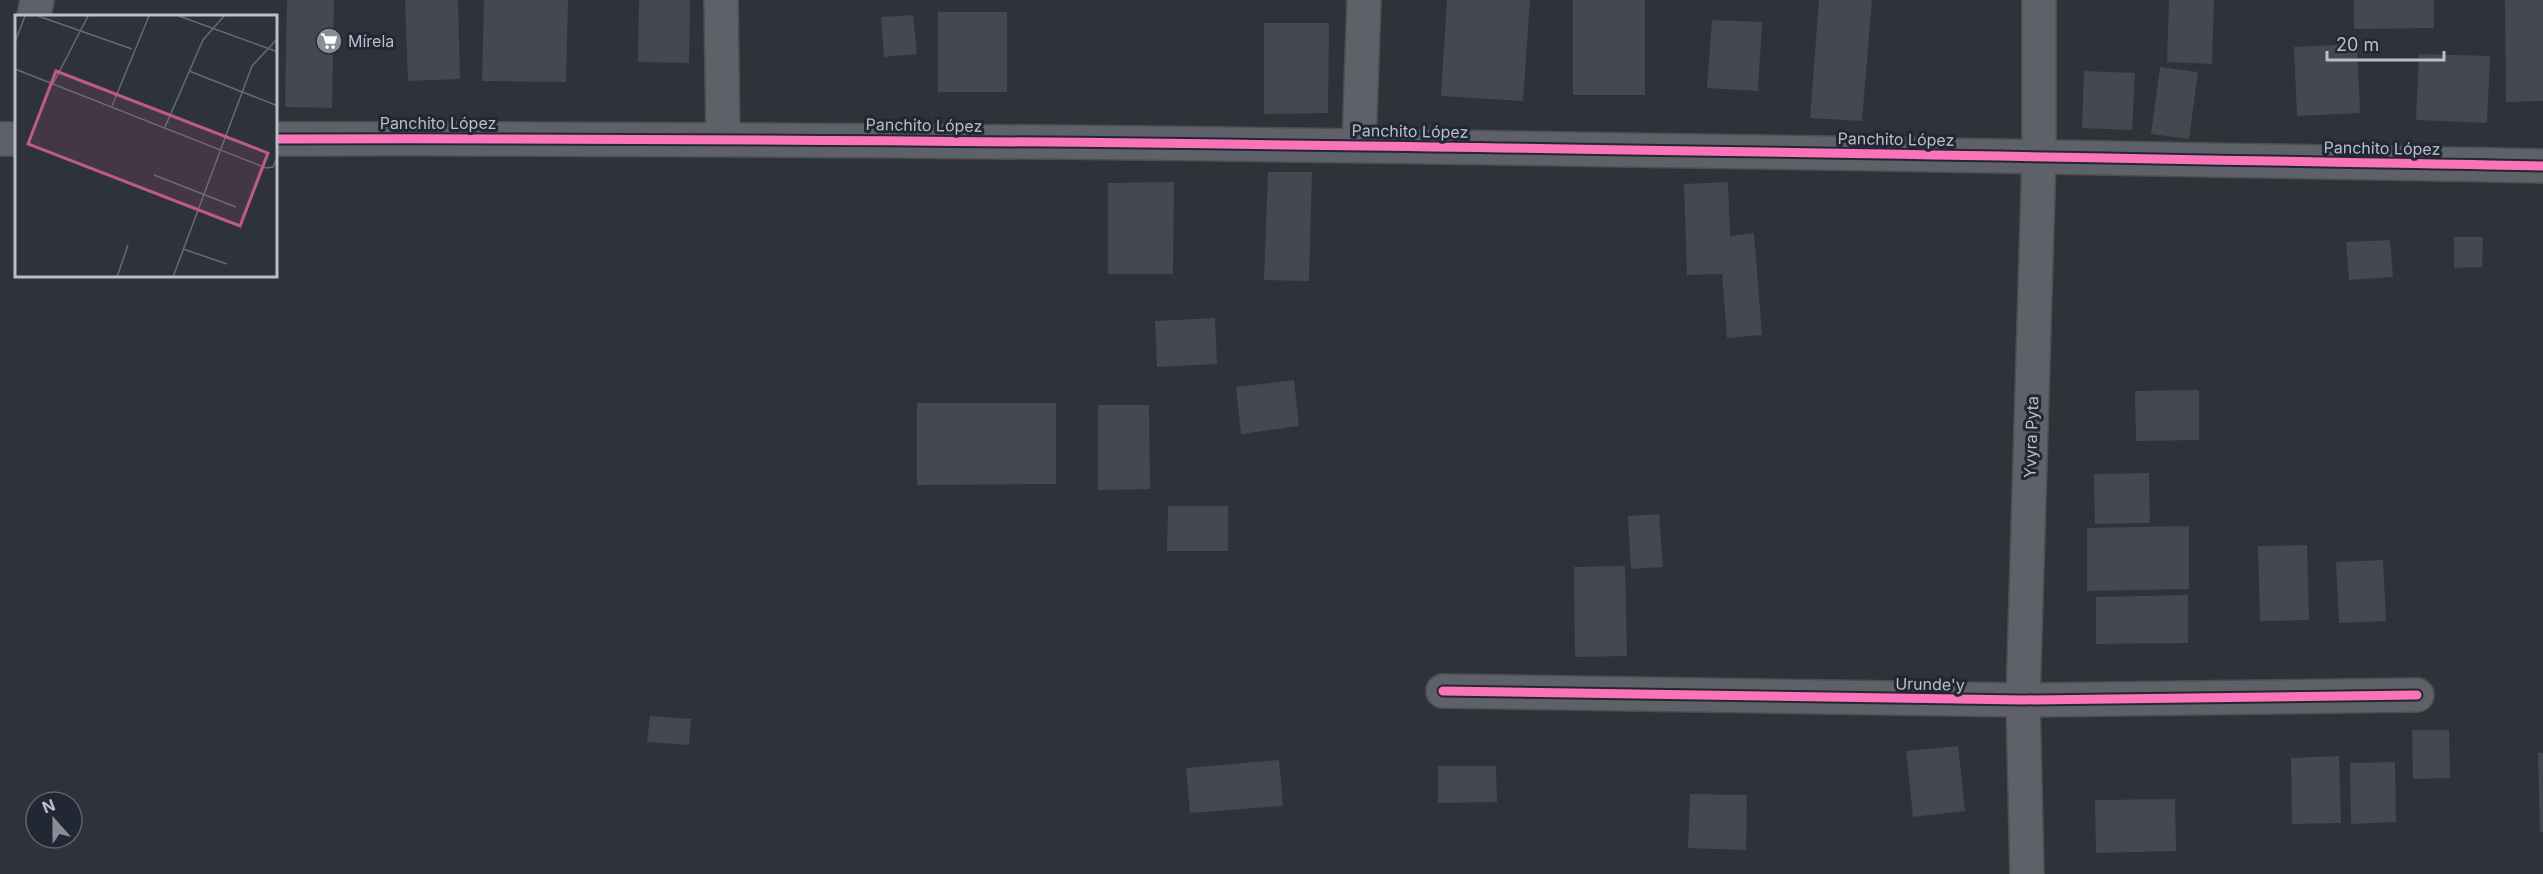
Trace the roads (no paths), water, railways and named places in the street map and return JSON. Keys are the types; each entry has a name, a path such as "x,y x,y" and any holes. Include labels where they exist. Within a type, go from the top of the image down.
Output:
{"street":[{"path":"34,15 37,0"},
{"path":"721,0 723,138"},
{"path":"1359,145 1364,0"},
{"name":"Yvyra Pyta","path":"2027,874 2023,700 2039,156 2039,0"},
{"name":"Panchito López","path":"278,139 723,138 1359,145 2543,166"},
{"name":"Urunde'y","path":"1443,691 2023,700 2417,694"}],"place":[{"name":"Mírela","path":"329,41"}]}
